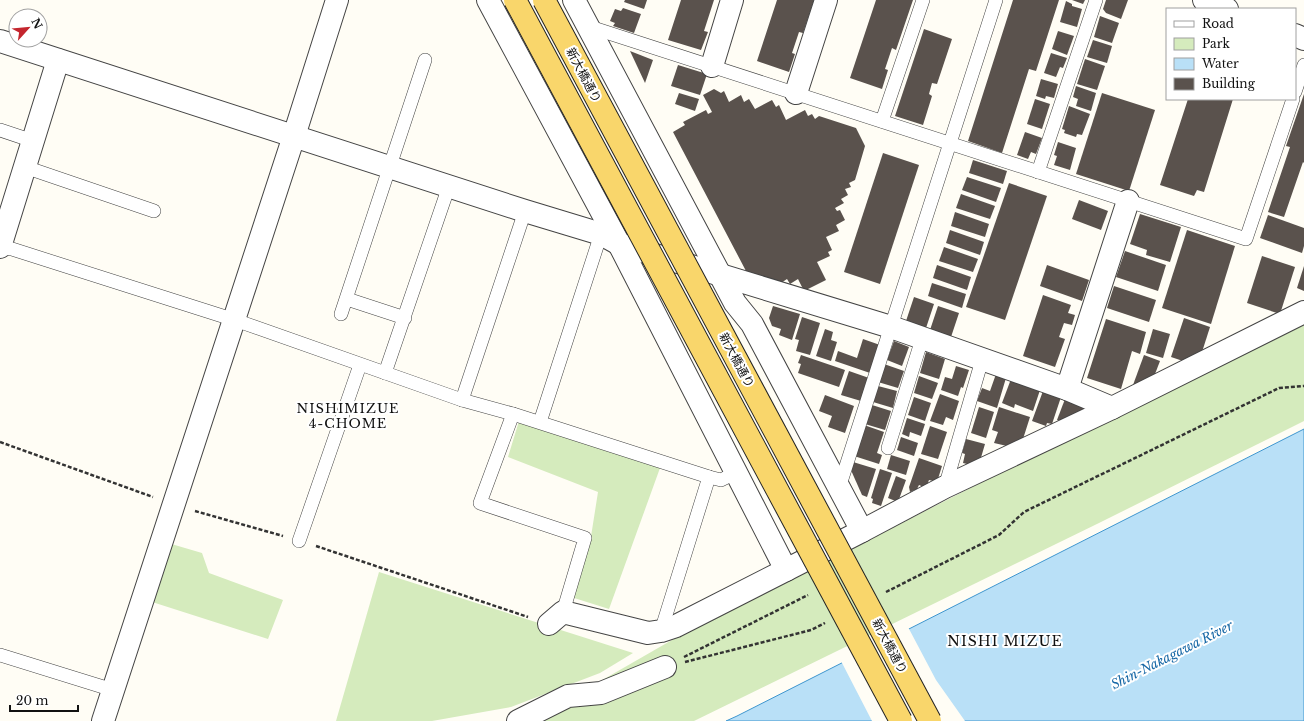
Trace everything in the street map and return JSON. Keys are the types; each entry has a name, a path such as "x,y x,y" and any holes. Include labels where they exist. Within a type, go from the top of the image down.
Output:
{"main road":[{"path":"514,0 901,721"},
{"name":"新大橋通り","path":"544,0 930,721"}],"street":[{"path":"102,721 294,136 337,0"},
{"path":"488,0 610,239 786,570"},
{"path":"712,66 732,0"},
{"path":"796,93 826,0"},
{"path":"1204,0 1225,8"},
{"path":"581,9 719,274 735,303 752,324 862,530"},
{"path":"0,41 719,274 891,327 1067,390 1112,408"},
{"path":"0,247 58,60"},
{"path":"1067,390 1128,201"},
{"path":"556,618 648,633 661,631 676,626 945,487 1112,408 1304,312"},
{"path":"518,721 568,696 601,693 665,667"}],"lane":[{"path":"882,121 923,0"},
{"path":"839,488 996,0"},
{"path":"1038,172 1096,0"},
{"path":"581,9 712,66 1246,239 1293,100"},
{"path":"341,314 425,60"},
{"path":"1296,89 1304,65"},
{"path":"0,130 34,141"},
{"path":"25,167 154,211"},
{"path":"385,373 449,186"},
{"path":"462,400 525,211"},
{"path":"540,422 610,239"},
{"path":"0,247 12,249 234,320 462,400 540,422 709,477 721,480 735,473"},
{"path":"346,299 405,318"},
{"path":"888,448 922,339"},
{"path":"945,487 982,360"},
{"path":"299,541 360,365"},
{"path":"513,414 480,503 585,538 556,618"},
{"path":"661,631 709,477"},
{"path":"0,655 113,690"}],"path":[{"path":"881,595 998,535 1024,512 1279,388 1304,386"},
{"path":"0,442 173,504 556,618"},
{"path":"665,667 807,595"},
{"path":"665,667 812,630 825,623"}],"green space":[{"path":"1304,318 1304,421 694,721 531,721 672,640"},
{"path":"519,421 660,468 609,609 571,597 590,543 598,492 508,457"},
{"path":"168,543 202,553 209,573 283,600 268,639 149,601"},
{"path":"379,572 633,653 600,673 511,707 432,721 336,721"}],"water":[{"name":"Shin-Nakagawa River","path":"1304,429 1304,721 726,721 737,716"}],"pier":[{"path":"908,627 936,680 965,721 872,721 841,661"}],"building":[{"path":"625,0 647,0 644,9 624,2"},
{"path":"681,0 714,0 704,31 708,32 701,50 668,40"},
{"path":"777,0 814,0 803,33 799,32 792,53 795,54 789,72 757,61"},
{"path":"876,0 913,0 896,50 892,48 885,69 888,70 882,89 850,78"},
{"path":"1013,0 1059,0 1036,71 1029,69 1002,153 968,141"},
{"path":"1072,0 1085,0 1083,4"},
{"path":"1106,0 1128,0 1121,19 1106,13 1103,9"},
{"path":"1066,1 1072,4 1072,6 1082,9 1077,27 1060,22"},
{"path":"623,8 641,14 634,33 613,26 615,23 610,21 615,9 621,11"},
{"path":"1100,16 1119,23 1112,43 1094,37"},
{"path":"924,29 952,39 937,84 932,83 929,94 932,96 923,125 895,116"},
{"path":"1058,31 1074,36 1067,55 1052,49"},
{"path":"1093,40 1112,46 1107,63 1087,57"},
{"path":"630,51 653,60 645,83"},
{"path":"1051,53 1067,58 1063,68 1060,67 1056,77 1044,73"},
{"path":"1085,59 1105,66 1097,90 1077,84"},
{"path":"678,65 707,74 700,95 671,86"},
{"path":"1041,79 1058,84 1054,98 1046,96 1045,99 1036,96"},
{"path":"1076,86 1096,93 1091,111 1076,106 1078,99 1073,97"},
{"path":"714,89 721,93 724,91 729,102 741,95 744,102 749,99 755,109 772,100 776,107 779,105 786,120 805,110 808,116 812,114 815,119 819,116 856,128 865,146 855,180 849,183 851,187 845,189 848,195 841,199 844,203 835,208 837,211 840,210 845,220 836,225 839,231 826,237 832,250 828,252 830,256 817,262 826,280 804,291 798,279 790,284 787,279 781,283 746,271 673,132 685,125 683,122 706,110 708,114 712,112 703,95"},
{"path":"679,93 699,99 695,111 675,104"},
{"path":"1102,93 1155,110 1129,191 1076,174"},
{"path":"1304,94 1304,163 1303,162 1284,217 1268,212 1290,147 1286,146"},
{"path":"1035,99 1050,104 1042,129 1027,124"},
{"path":"1188,100 1233,100 1204,192 1197,190 1194,196 1160,185"},
{"path":"1069,106 1090,114 1082,135 1077,134 1076,137 1064,133 1065,130 1062,129"},
{"path":"1025,132 1042,138 1036,154 1031,152 1028,159 1017,155"},
{"path":"1058,142 1076,148 1070,170 1054,165 1057,156 1054,155"},
{"path":"883,153 919,165 880,284 844,272"},
{"path":"973,160 1007,171 1003,184 969,173"},
{"path":"967,177 1001,188 996,202 962,190"},
{"path":"1009,183 1047,196 1005,320 966,307"},
{"path":"961,194 995,206 990,219 956,208"},
{"path":"1079,200 1108,211 1101,230 1072,219"},
{"path":"955,212 989,224 985,237 951,226"},
{"path":"1140,214 1181,227 1170,262 1146,255 1147,250 1130,244"},
{"path":"1268,215 1304,228 1304,246 1302,253 1260,238"},
{"path":"950,230 984,242 980,255 946,243"},
{"path":"1187,230 1235,246 1211,324 1162,308"},
{"path":"944,247 978,259 973,272 939,261"},
{"path":"1125,251 1166,265 1158,291 1116,277"},
{"path":"1262,256 1295,267 1280,314 1247,303"},
{"path":"937,265 971,277 967,290 933,278"},
{"path":"1047,265 1089,280 1082,301 1040,286"},
{"path":"1304,266 1304,291 1297,288"},
{"path":"932,283 966,294 962,308 928,296"},
{"path":"1114,286 1156,300 1149,322 1107,308"},
{"path":"1043,295 1071,305 1068,313 1075,315 1072,325 1064,323 1059,337 1065,339 1055,367 1023,356"},
{"path":"914,297 934,304 926,328 906,321"},
{"path":"773,306 800,314 792,340 779,335 781,329 772,326 769,318"},
{"path":"938,306 959,313 951,337 930,330"},
{"path":"802,317 820,323 810,355 796,351 799,340 795,339"},
{"path":"1184,318 1210,327 1202,352 1183,361 1171,357"},
{"path":"1106,319 1146,332 1140,354 1132,351 1121,389 1087,378"},
{"path":"825,329 833,332 831,340 837,342 831,361 816,356"},
{"path":"1153,329 1170,334 1163,358 1146,353"},
{"path":"863,339 880,345 870,373 835,361 838,351 857,358"},
{"path":"894,341 909,347 902,366 887,360"},
{"path":"926,352 945,359 939,379 920,373"},
{"path":"801,355 845,370 839,387 798,373 801,364 798,363"},
{"path":"1144,355 1160,361 1155,374 1133,385"},
{"path":"884,364 904,371 898,388 878,382"},
{"path":"956,366 969,370 963,388 961,387 958,396 941,390 945,377 952,379"},
{"path":"849,371 869,378 861,401 841,395"},
{"path":"996,374 1006,378 997,408 977,401 982,388 990,391"},
{"path":"919,376 938,383 932,399 914,393"},
{"path":"1011,379 1040,390 1033,411 1015,404 1014,408 1002,403"},
{"path":"878,386 897,391 893,408 873,402"},
{"path":"1043,391 1061,397 1052,424 1047,423 1046,426 1032,421"},
{"path":"940,394 959,401 953,420 946,417 943,425 930,421"},
{"path":"825,395 854,406 845,433 828,427 832,416 819,411"},
{"path":"914,397 931,403 925,421 908,415"},
{"path":"1065,399 1090,407 1065,423 1057,420"},
{"path":"872,405 891,411 885,430 865,424"},
{"path":"979,407 994,412 986,438 971,433"},
{"path":"999,407 1030,417 1023,439 1007,446 994,443 998,432 992,430"},
{"path":"907,418 925,424 921,436 910,432 909,437 902,434"},
{"path":"864,425 884,432 877,453 882,455 879,464 854,456"},
{"path":"930,426 947,432 938,459 921,454"},
{"path":"901,437 918,443 914,456 897,450"},
{"path":"966,439 985,444 980,461 971,465 963,463 965,454 962,453"},
{"path":"891,455 910,461 906,475 887,469"},
{"path":"919,458 942,466 937,482 929,480 926,488 919,485 917,489 910,492 909,487"},
{"path":"853,462 876,469 867,497 862,495 850,468"},
{"path":"880,469 892,473 881,506 872,503 873,499 871,498"},
{"path":"896,476 906,480 898,502 888,498"}],"district":[{"name":"NISHIMIZUE 4-CHOME","path":"348,416"},
{"name":"NISHI MIZUE","path":"1005,641"}]}
